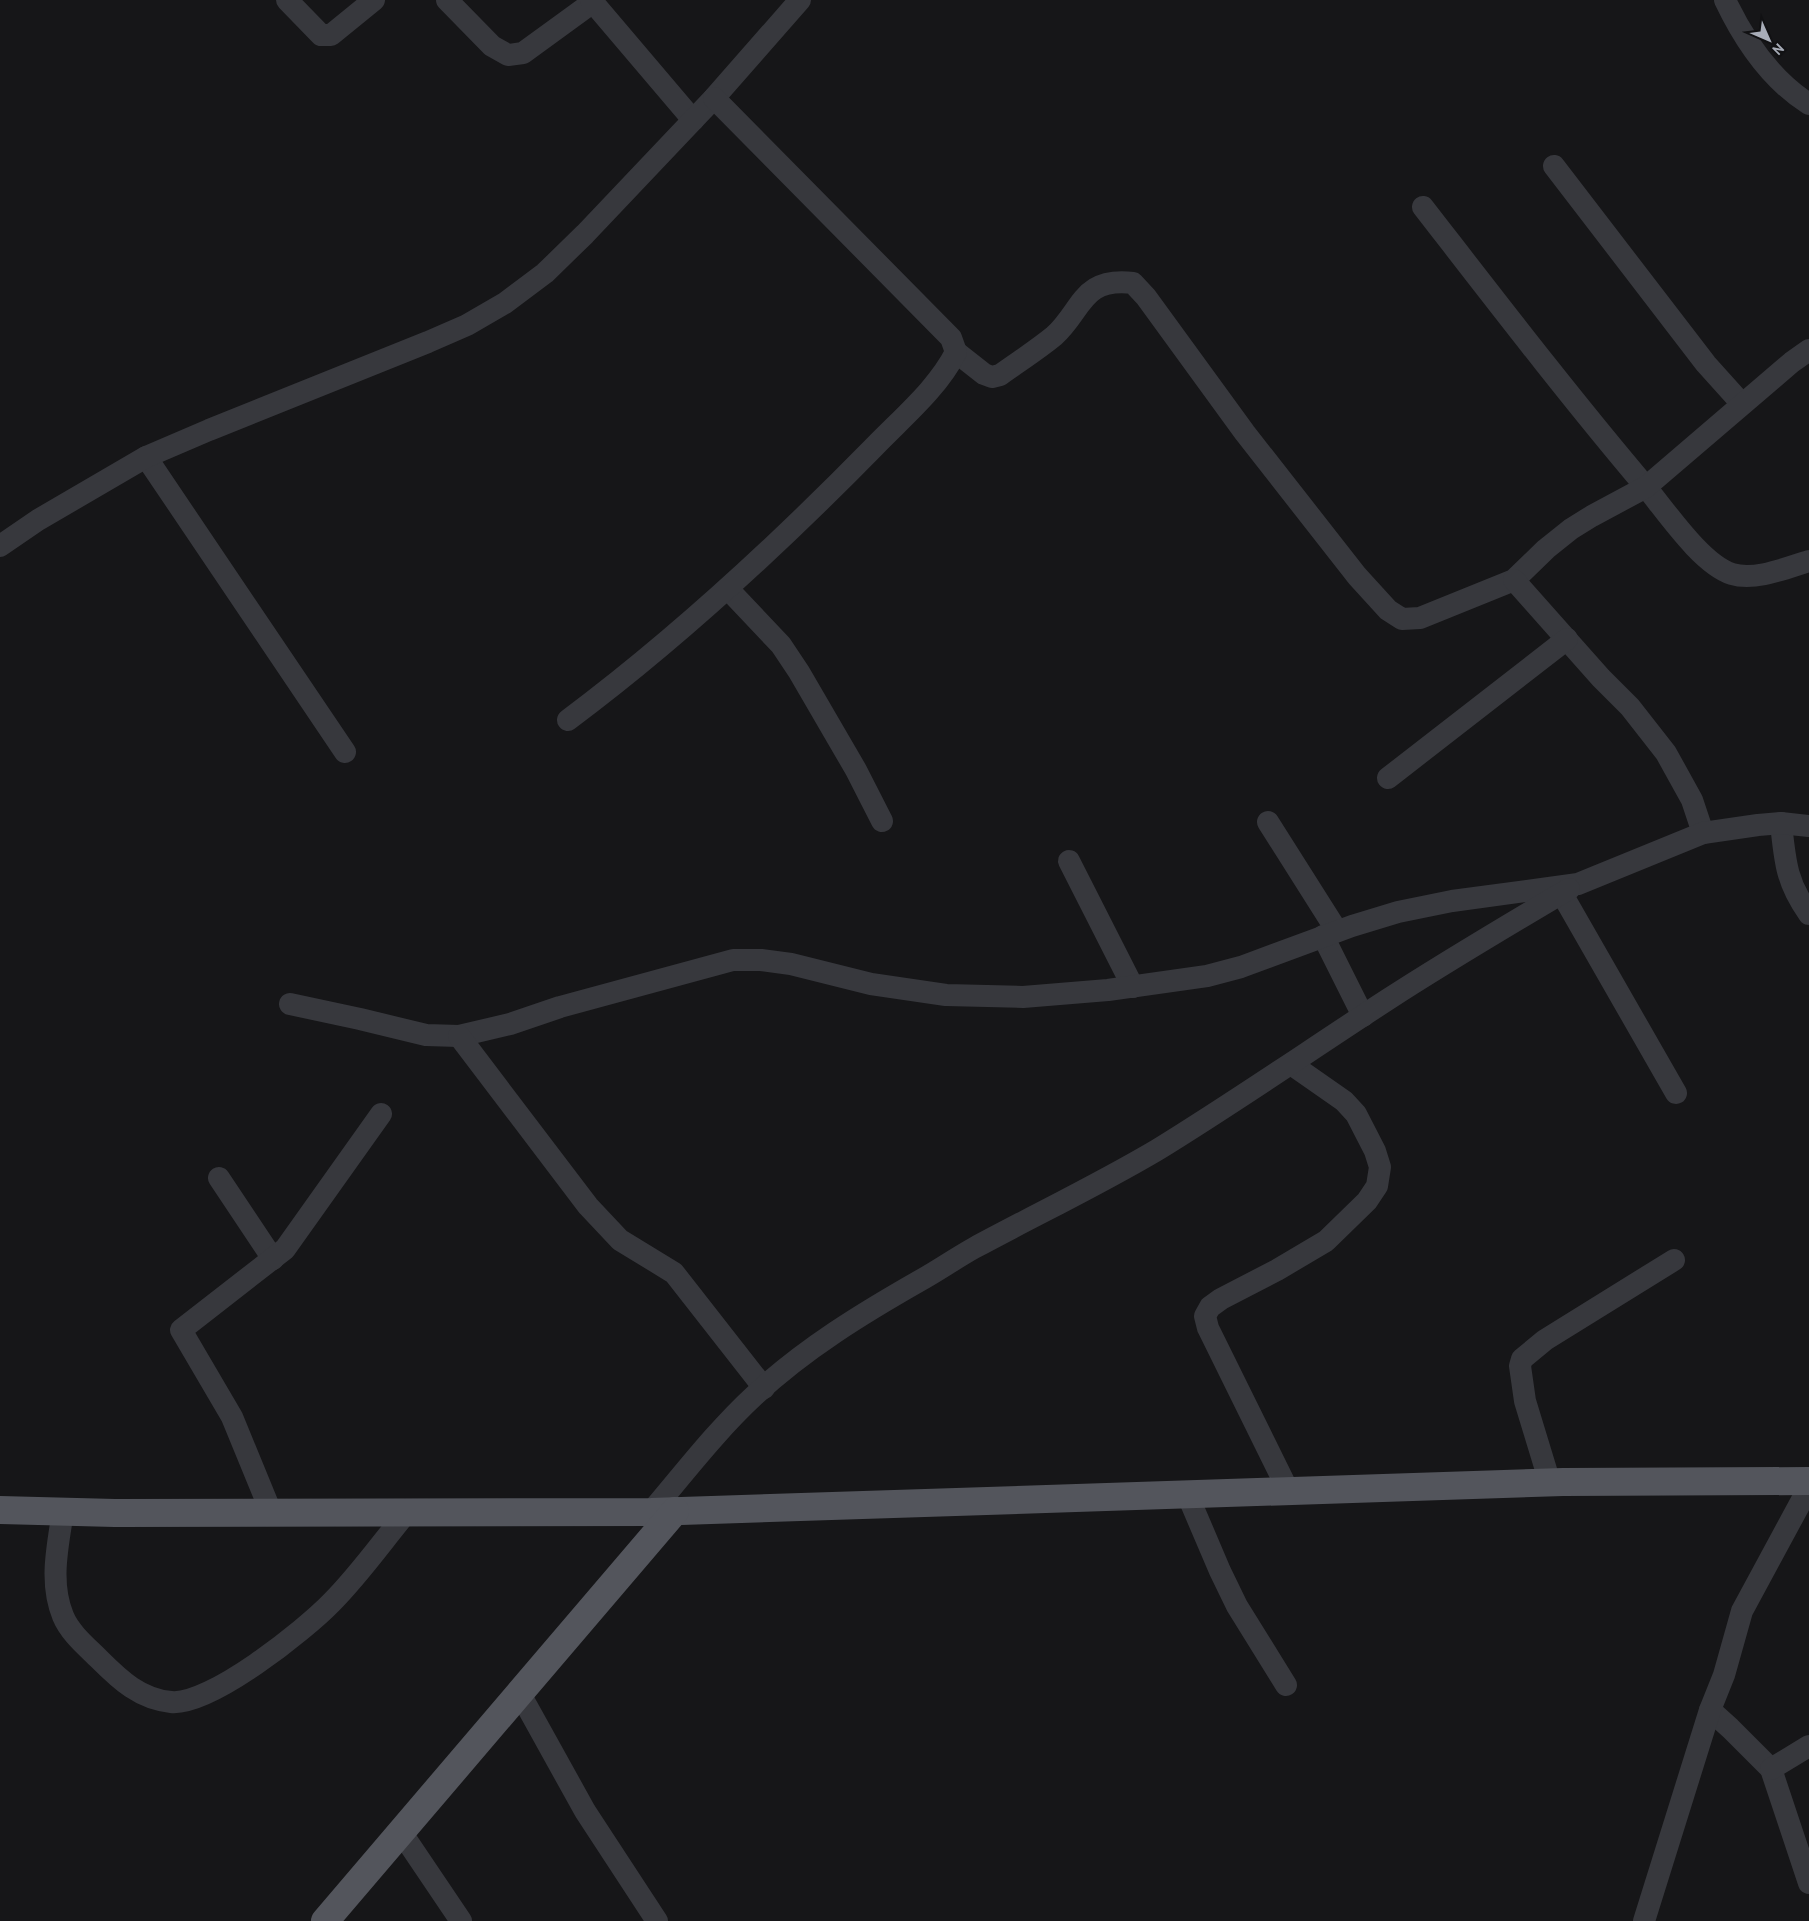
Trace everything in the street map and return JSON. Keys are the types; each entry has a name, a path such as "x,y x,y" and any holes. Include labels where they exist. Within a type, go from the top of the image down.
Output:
{"main road":[{"path":"0,1510 63,1512 663,1512 1550,1483 1809,1480"},
{"path":"325,1921 519,1692 663,1512"}],"street":[{"path":"286,0 321,35 331,35 374,0"},
{"path":"447,0 492,46 508,55 523,53 592,1 693,120"},
{"path":"0,546 55,510 146,457 218,426 428,342 467,325 505,303 545,273 585,234 714,98 800,0"},
{"path":"1725,0 1743,33 1768,67 1789,89 1809,104"},
{"path":"714,98 951,338 956,352 984,374 992,377 1000,375 1054,336 1080,301 1090,291 1106,284 1132,283 1142,292 1245,432 1345,562 1388,610 1402,619 1420,618 1514,580 1546,549 1571,529 1646,487 1742,404 1809,350"},
{"path":"1554,166 1706,364 1742,404"},
{"path":"1423,207 1591,421 1683,534 1716,567 1731,574 1743,576 1764,574 1809,561"},
{"path":"568,720 639,666 728,589 841,480 923,396 937,381 956,352"},
{"path":"146,457 345,752"},
{"path":"1514,580 1601,678 1630,707 1666,753 1692,800 1703,833"},
{"path":"728,589 768,630 799,672 856,770 882,821"},
{"path":"1388,778 1567,639"},
{"path":"1268,822 1330,934 1363,1016"},
{"path":"1781,823 1786,865 1792,886 1809,914"},
{"path":"663,1512 704,1449 764,1388 793,1363 873,1308 970,1250 1134,1164 1234,1102 1363,1016 1467,950 1570,889 1703,833 1781,823 1809,826"},
{"path":"1069,861 1133,987"},
{"path":"290,1004 426,1035 459,1036 510,1024 569,1004 733,960 761,960 791,964 871,984 946,995 1023,997 1133,987 1207,976 1232,970 1330,934 1398,912 1452,901 1570,889"},
{"path":"1570,889 1676,1093"},
{"path":"459,1036 588,1206 620,1240 674,1273 764,1388"},
{"path":"1289,1492 1208,1328 1205,1316 1210,1307 1221,1299 1277,1270 1326,1241 1367,1202 1377,1186 1380,1167 1375,1151 1356,1114 1344,1101 1291,1064"},
{"path":"271,1512 232,1417 181,1330 285,1249 381,1114"},
{"path":"219,1178 273,1259"},
{"path":"1550,1483 1525,1401 1520,1366 1522,1359 1545,1340 1674,1260"},
{"path":"1644,1921 1710,1710 1724,1675 1742,1611 1809,1487"},
{"path":"1188,1496 1220,1572 1237,1606 1286,1685"},
{"path":"63,1512 56,1559 56,1585 63,1616 76,1635 124,1684 150,1698 174,1703 202,1696 235,1678 285,1644 332,1602 407,1512"},
{"path":"519,1692 581,1805 657,1921"},
{"path":"1710,1710 1771,1769 1809,1883"},
{"path":"1771,1769 1809,1746"},
{"path":"401,1832 461,1921"}]}
